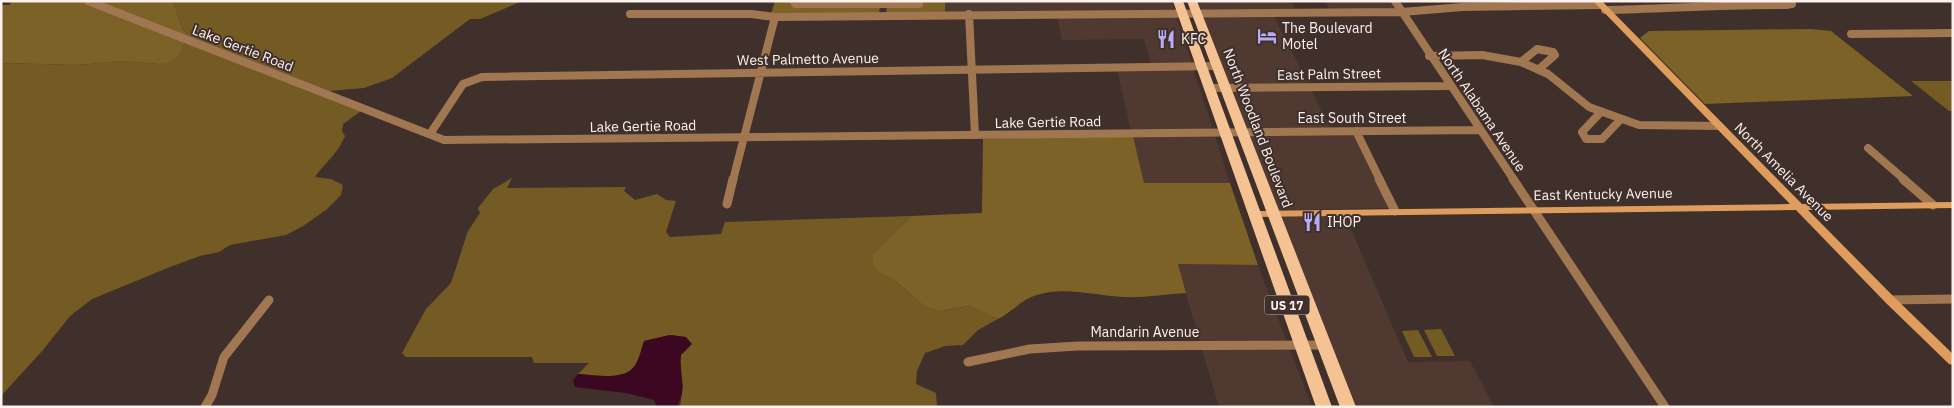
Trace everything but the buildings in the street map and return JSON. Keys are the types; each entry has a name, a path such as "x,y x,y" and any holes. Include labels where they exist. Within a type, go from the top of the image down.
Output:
{"main road":[{"name":"US 17","path":"1178,1 1324,407"},
{"name":"North Woodland Boulevard","path":"1192,1 1348,407"}],"street":[{"name":"Lake Gertie Road","path":"88,1 444,140 1224,132"},
{"path":"793,1 795,4 884,2 919,4"},
{"name":"North Alabama Avenue","path":"1395,1 1429,56 1665,407"},
{"path":"630,14 751,14 775,16 1402,12 1497,3 1685,9 1733,4 1786,5 1792,4 1792,1"},
{"path":"882,15 884,2"},
{"name":"North Amelia Avenue","path":"1601,5 1797,206 1953,361"},
{"path":"969,14 975,135"},
{"path":"727,204 775,16"},
{"path":"1851,34 1953,33"},
{"path":"1521,62 1537,49 1553,52 1555,55 1539,69"},
{"path":"1429,56 1482,55 1521,62 1539,69 1557,80 1578,100 1620,120 1653,126 1719,126"},
{"name":"West Palmetto Avenue","path":"430,134 463,84 471,79 761,72 1216,66"},
{"name":"East Palm Street","path":"1208,88 1449,86"},
{"path":"1600,112 1582,132 1586,139 1595,142 1602,141 1620,120"},
{"name":"East South Street","path":"1224,132 1480,130"},
{"path":"1356,131 1395,211"},
{"path":"1868,148 1933,205"},
{"name":"East Kentucky Avenue","path":"1254,214 1953,205"},
{"path":"1890,300 1953,299"},
{"path":"205,407 212,395 224,357 269,300"},
{"name":"Mandarin Avenue","path":"968,362 1030,349 1078,346 1324,346"}],"shaded area":[{"path":"13,1 80,1 185,42 181,52 172,62 160,64 121,61 78,65 1,63 1,5 9,5"},
{"path":"96,1 173,1 183,30 190,37"},
{"path":"173,1 522,1 480,19 470,19 392,78 364,88 329,91 190,37 183,30"},
{"path":"775,1 790,1 790,5 795,6 880,6 879,13 771,14"},
{"path":"887,1 945,1 945,13 886,13 887,6 922,5 922,2"},
{"path":"945,1 1172,1 1175,12 945,13"},
{"path":"1198,1 1291,1 1296,10 1330,9 1325,1 1391,1 1397,10 1202,12"},
{"path":"1273,15 1309,85 1229,86 1203,16"},
{"path":"1057,16 1176,16 1192,64 1151,64 1144,39 1062,40"},
{"path":"1810,29 1831,31 1913,96 1705,104 1640,38 1649,31"},
{"path":"185,42 361,111 343,124 342,131 345,136 342,143 315,177 331,179 343,185 341,195 326,210 286,235 230,245 219,252 200,256 170,267 92,299 70,316 43,350 1,396 1,63 78,65 121,61 160,64 181,52"},
{"path":"1193,68 1213,129 1131,131 1117,69"},
{"path":"1911,81 1953,81 1953,111 1949,111"},
{"path":"1311,90 1330,127 1356,128 1245,129 1231,91"},
{"path":"1247,134 1353,134 1389,208 1276,210"},
{"path":"1215,135 1230,183 1144,183 1133,136"},
{"path":"1133,136 1144,183 1230,183 1258,265 1178,264 1186,293 1132,297 1069,291 1048,292 1027,299 998,319 969,306 941,311 926,308 896,281 882,274 873,264 873,254 911,216 982,213 983,139"},
{"path":"512,178 507,188 626,187 624,191 635,200 657,194 666,200 676,201 666,232 670,237 721,234 725,222 911,216 873,254 882,274 896,281 926,308 942,311 969,306 998,319 978,330 963,345 945,346 925,353 917,371 916,384 936,393 937,407 680,407 683,386 679,365 681,355 685,349 686,337 670,335 644,341 638,359 632,369 621,375 614,376 578,374 589,363 534,363 532,357 406,357 402,353 426,309 451,283 468,231 480,213 478,208 493,189"},
{"path":"1345,215 1408,362 1470,361 1494,407 1356,407 1279,216"},
{"path":"1177,264 1258,265 1287,342 1200,342"},
{"path":"1441,329 1455,356 1437,356 1424,330"},
{"path":"1418,330 1432,357 1414,357 1402,331"},
{"path":"670,335 686,337 692,344 681,355 682,395 676,407 657,407 654,400 626,393 575,387 573,380 578,374 614,376 627,372 636,363 644,341"},
{"path":"1202,350 1290,350 1312,407 1219,407"}],"place":[{"name":"The Boulevard Motel","path":"1267,36"},
{"name":"KFC","path":"1166,39"},
{"name":"IHOP","path":"1312,222"}]}
